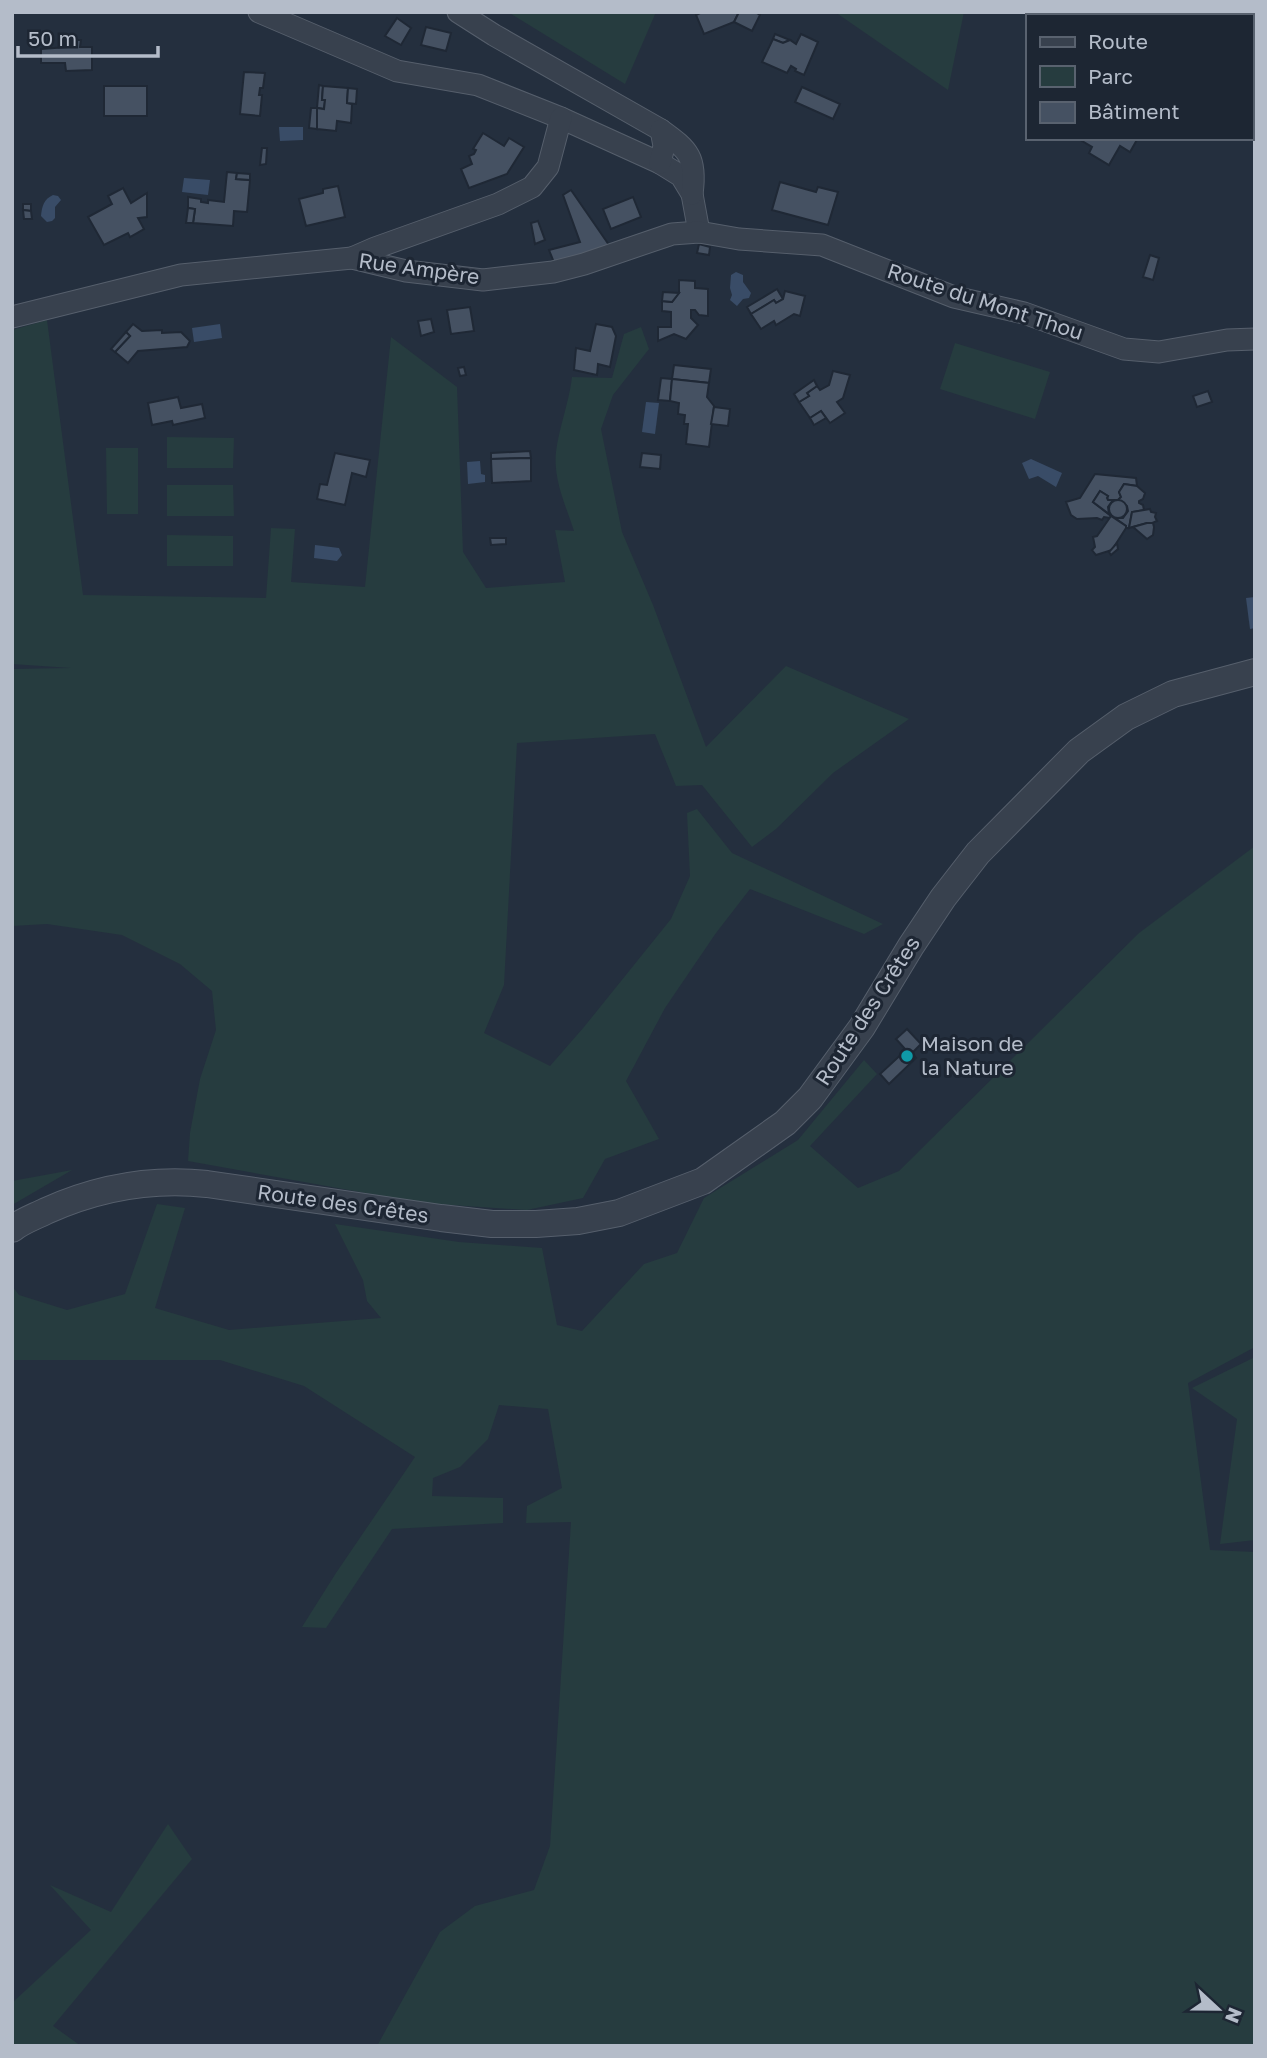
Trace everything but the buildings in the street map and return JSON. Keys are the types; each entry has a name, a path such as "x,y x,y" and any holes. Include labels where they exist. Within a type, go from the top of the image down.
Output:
{"street":[{"path":"260,12 397,71 478,85 561,118 660,163 681,176 692,194"},
{"path":"458,12 679,143 691,159 695,174 692,194 699,232"},
{"path":"352,258 498,204 532,187 548,167 561,118"},
{"path":"660,163 664,146 661,130"},
{"name":"Rue Ampère","path":"12,317 181,275 352,258 406,271 483,279 553,272 672,234 699,232"},
{"name":"Route du Mont Thou","path":"699,232 739,239 822,245 954,297 1024,313 1124,349 1159,352 1227,340 1255,339"},
{"name":"Route des Crêtes","path":"12,1229 71,1200 112,1188 150,1182 207,1184 492,1224 536,1224 578,1221 619,1213 702,1181 785,1123 810,1098 862,1027 943,898 978,853 1079,751 1126,717 1173,694 1255,672"}],"green space":[{"path":"508,12 656,12 625,84"},
{"path":"835,12 964,12 948,90"},
{"path":"1133,12 1203,12 1202,14"},
{"path":"47,320 83,595 266,598 271,528 295,529 291,582 365,587 391,337 457,387 463,552 486,588 565,582 555,530 574,531 556,472 556,452 572,377 612,378 624,334 641,327 649,349 613,395 601,429 622,532 653,605 706,747 786,666 909,719 833,773 776,829 752,847 702,785 676,786 655,734 517,743 504,985 484,1033 550,1066 671,919 690,876 687,813 697,809 732,853 883,924 864,934 750,889 665,1008 626,1081 659,1139 605,1159 583,1198 527,1210 421,1203 188,1161 200,1079 216,1030 212,991 180,964 122,935 47,924 12,926 12,669 71,668 12,664 12,330"},
{"path":"955,343 1050,372 1035,419 940,389"},
{"path":"167,437 234,438 233,468 167,468"},
{"path":"106,448 138,448 138,514 107,514"},
{"path":"167,485 233,485 234,516 167,516"},
{"path":"167,535 233,536 233,566 167,566"},
{"path":"1255,846 1255,1347 1188,1383 1210,1550 1255,1552 1255,2046 377,2046 440,1932 475,1906 534,1890 550,1846 571,1522 526,1523 527,1506 562,1488 548,1409 499,1405 488,1439 460,1467 433,1478 432,1496 503,1498 503,1523 392,1529 326,1628 302,1627 415,1457 304,1386 220,1360 12,1360 12,1286 19,1295 67,1310 125,1294 157,1204 185,1208 155,1308 229,1330 381,1318 367,1301 363,1280 335,1224 459,1242 542,1248 557,1325 582,1331 644,1264 677,1253 704,1198 798,1140 864,1060 877,1074 810,1146 858,1188 899,1171 1139,933"},
{"path":"72,1170 12,1205 12,1181"},
{"path":"1255,1357 1255,1540 1220,1544 1237,1419 1192,1388"},
{"path":"168,1824 192,1859 53,2026 81,2046 12,2046 12,2003 91,1930 50,1885 111,1912"}],"water":[{"path":"279,127 303,127 303,140 280,141"},
{"path":"184,178 210,180 208,195 182,192"},
{"path":"53,195 61,200 55,207 55,218 47,222 41,216 42,209"},
{"path":"736,272 743,275 743,282 751,293 749,298 743,299 737,306 730,300 731,275"},
{"path":"220,324 222,338 194,342 192,328"},
{"path":"646,402 659,403 655,434 642,432"},
{"path":"1031,459 1062,473 1056,487 1038,476 1029,479 1022,463"},
{"path":"480,461 485,482 468,484 467,462"},
{"path":"315,545 339,548 342,555 337,561 314,558"},
{"path":"1255,597 1255,628 1250,629 1246,598"}],"place":[{"name":"Maison de la Nature","path":"907,1056"}]}
